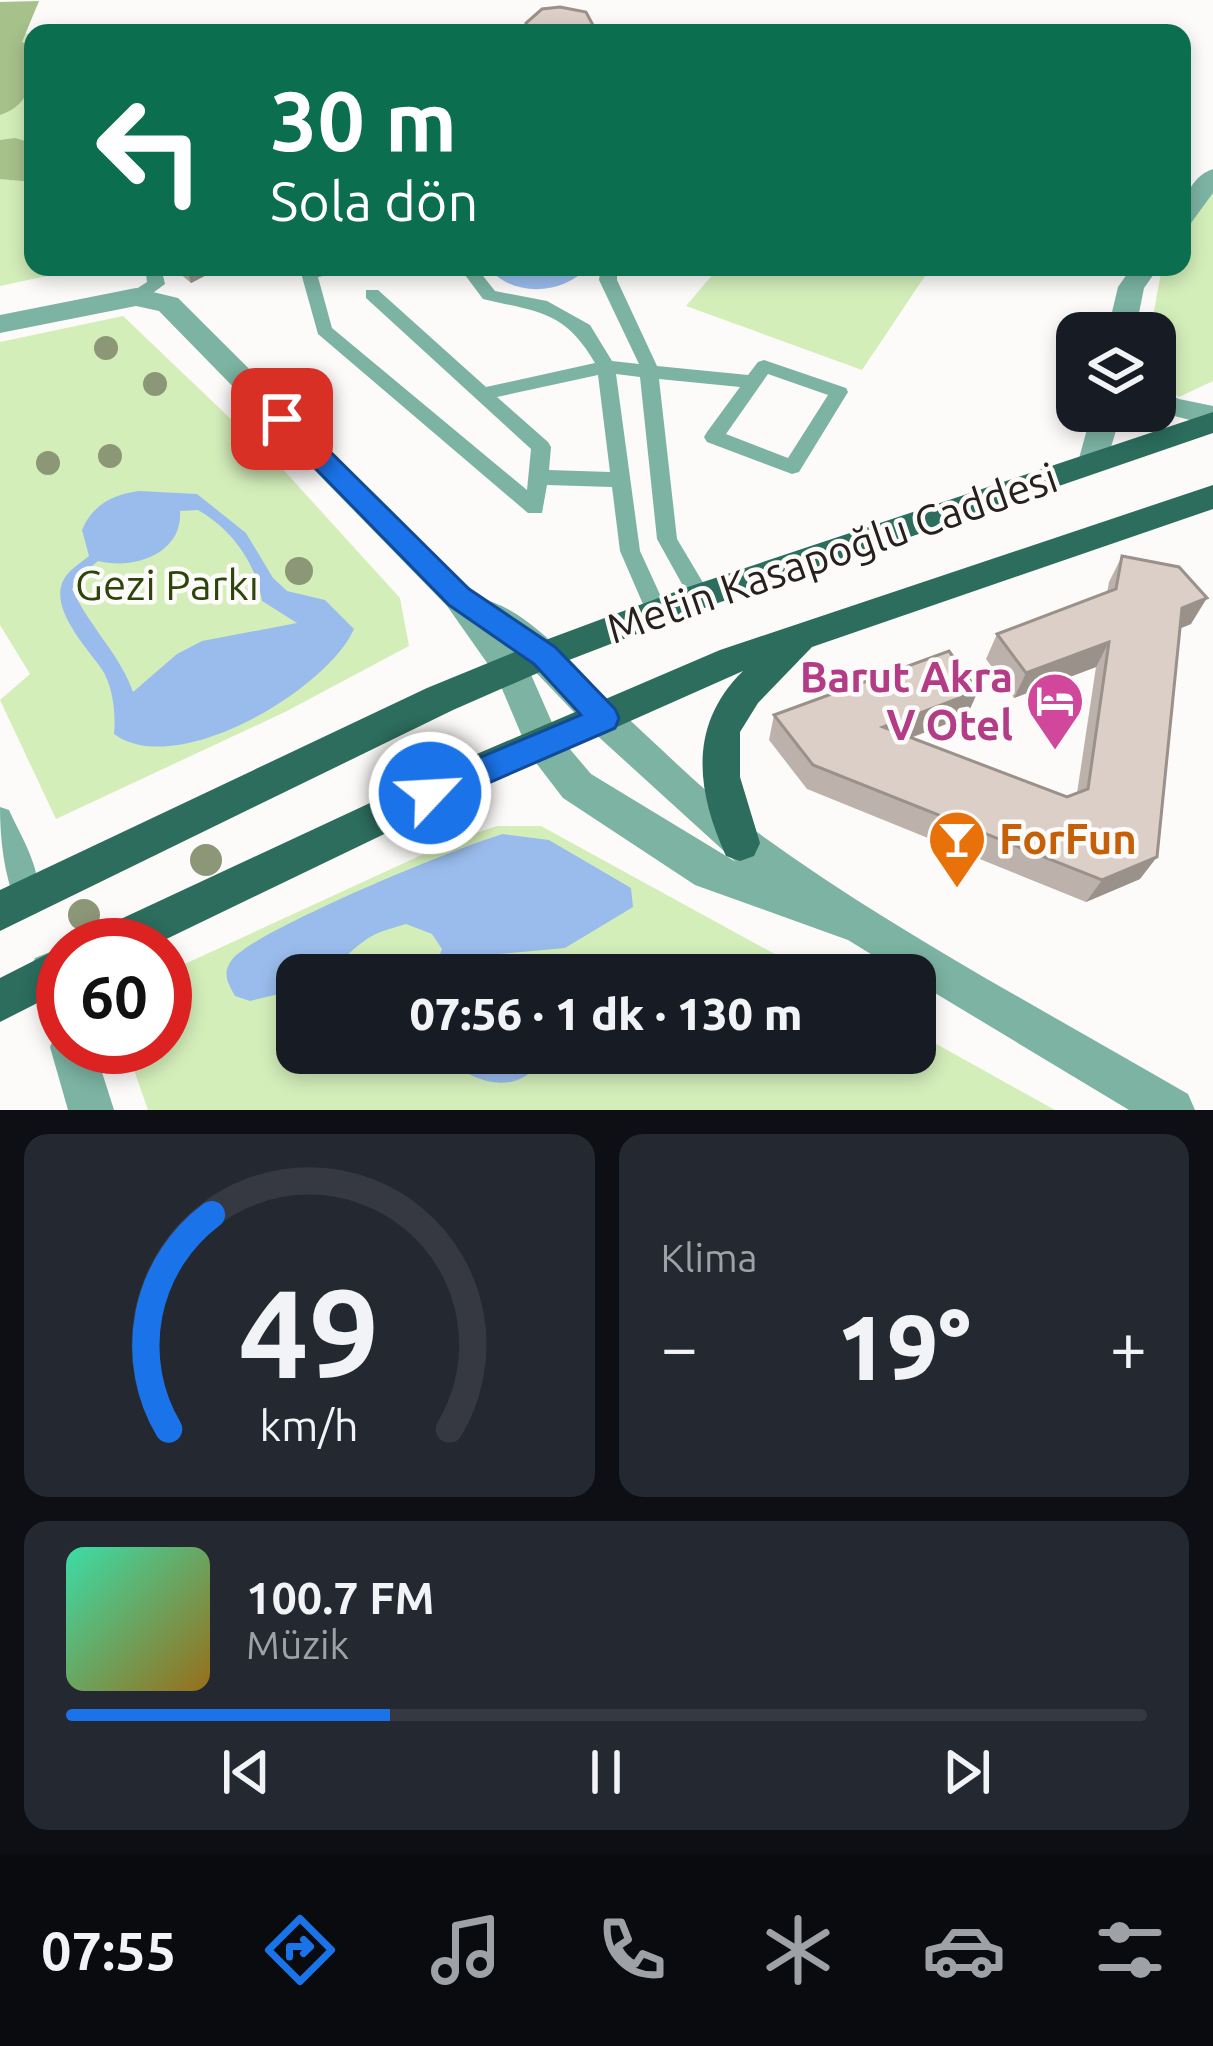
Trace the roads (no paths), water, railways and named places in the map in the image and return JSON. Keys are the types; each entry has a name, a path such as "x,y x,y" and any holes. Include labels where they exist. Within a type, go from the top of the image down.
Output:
{"main road":[{"name":"Metin Kasapoğlu Caddesi","path":"13,903 528,662 700,596 1213,419"},
{"name":"Metin Kasapoğlu Caddesi","path":"168,918 733,660 1213,497"},
{"path":"740,842 717,777 716,734 757,678 809,634"},
{"path":"0,1001 36,981"}],"street":[{"path":"1191,206 1213,176"},
{"path":"1126,312 1131,287 1139,276"},
{"path":"0,324 136,297 168,304 528,662 604,718 740,842 860,926 1172,1110"},
{"path":"1176,409 1213,419"},
{"path":"1093,462 1101,432"},
{"path":"528,662 543,744 577,787 687,860 860,926"},
{"path":"80,1074 91,1110"}],"lane":[{"path":"136,297 156,284 155,276"},
{"path":"310,276 324,330 535,508 541,447 371,294"},
{"path":"474,276 489,295 542,305 584,329 606,368 629,551 657,612"},
{"path":"608,276 649,373 667,538 700,596"},
{"path":"764,366 839,392 792,466 714,437 753,382 764,366"},
{"path":"482,394 606,368 753,382"},
{"path":"538,477 622,480"},
{"path":"0,818 19,860 13,903"}],"water":[{"path":"497,276 578,276 538,289"},
{"path":"130,493 197,494 246,533 273,578 287,591 325,600 354,629 338,653 283,701 210,737 174,746 141,745 114,734 108,683 72,628 60,594 67,575 89,556 82,530 86,521 105,502","holes":["198,510 248,560 262,601 297,623 202,641 177,654 133,692 72,589 98,561 126,563 165,548 179,526 180,511"]},
{"path":"503,834 549,840 631,888 633,907 565,948 500,954 440,954 442,949 432,934 406,924 372,936 348,954 276,954 276,995 250,1001 235,996 227,970 246,948 358,891"},
{"path":"468,1074 528,1074 506,1083"}],"place":[{"name":"Barut Akra V Otel","path":"1055,752"},
{"name":"ForFun","path":"957,890"}],"park label":[{"name":"Gezi Parkı","path":"167,585"}]}
